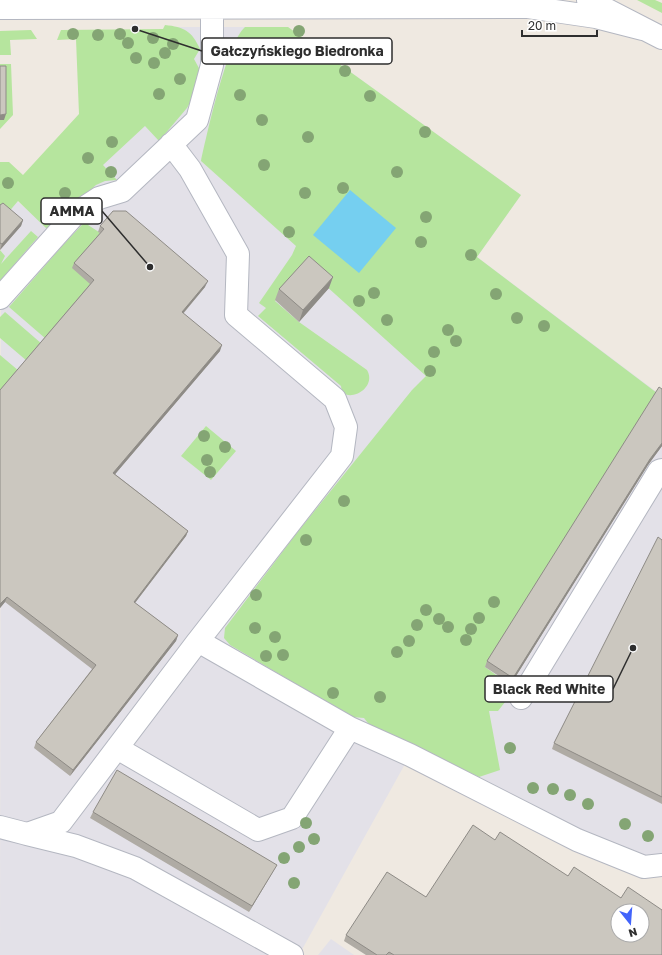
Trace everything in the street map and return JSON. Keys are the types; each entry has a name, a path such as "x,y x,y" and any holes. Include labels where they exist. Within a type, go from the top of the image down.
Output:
{"street":[{"path":"433,7 465,0"},
{"path":"588,0 653,34"},
{"path":"0,298 76,214 99,198 122,191 197,120 212,65 212,7"},
{"path":"0,8 528,7 596,17 653,34"},
{"path":"27,834 61,822 198,641 342,456 346,427 335,399 236,315 238,254 190,169 171,144"},
{"path":"521,698 659,471 662,470"},
{"path":"198,641 350,728 410,755 577,840 644,867 662,865"},
{"path":"117,748 258,830 292,818 350,728"},
{"path":"0,827 76,846 135,868 292,955"}],"shaded area":[{"path":"180,27 288,27 521,195 477,257 662,396 662,865 410,755 299,955 0,955 1,188 36,217 163,29"},
{"path":"331,939 354,955 318,955"}],"green space":[{"path":"637,0 655,0 662,3 662,13"},
{"path":"165,25 177,27 187,31 194,38 200,49 194,59 200,70 192,99 187,108 159,141 145,126 103,165 117,180 105,181 96,185 47,229 18,201 7,214 0,209 0,162 9,162 23,175 79,114 76,39 57,40 61,30 163,29"},
{"path":"245,27 288,27 521,195 477,257 657,393 485,667 510,685 509,697 498,711 489,711 500,770 479,777 371,727 364,718 352,717 230,645 224,638 225,628 296,534 412,390 426,376 305,267 275,301 299,322 367,370 369,381 367,386 363,390 353,395 342,393 341,386 258,316 266,308 259,303 292,255 296,246 201,161 218,90 231,50 238,36"},
{"path":"31,30 37,39 10,40 11,55 0,55 0,31"},
{"path":"0,64 11,64 13,115 0,129 0,120 4,120 3,72 0,72"},
{"path":"96,210 103,210 88,225 102,234 92,286 46,339 9,307 63,245"},
{"path":"31,231 38,237 0,281 0,250 5,256 1,264"},
{"path":"5,312 42,344 27,361 0,338 0,317"},
{"path":"0,355 19,371 0,393"},
{"path":"206,426 236,451 211,480 181,456"}],"water":[{"path":"350,190 396,228 359,273 313,235"}],"building":[{"path":"0,66 6,66 6,114 0,115"},
{"path":"3,203 23,220 2,244 0,243 0,205"},
{"path":"113,211 126,211 208,281 182,312 222,345 113,473 188,531 134,602 178,635 73,770 36,742 96,665 7,597 0,604 0,390 94,280 74,263 104,229 100,226"},
{"path":"309,256 333,277 303,310 279,289"},
{"path":"659,387 662,389 662,443 650,459 513,678 487,661"},
{"path":"658,537 662,540 662,797 554,743"},
{"path":"117,770 277,865 252,906 93,812"},
{"path":"473,825 495,840 500,832 568,876 574,867 621,898 628,887 662,910 662,955 394,955 389,952 386,955 377,955 346,935 387,872 426,897"}],"place":[{"name":"Gałczyńskiego Biedronka","path":"135,29"},
{"name":"AMMA","path":"150,267"},
{"name":"Black Red White","path":"633,648"}]}
